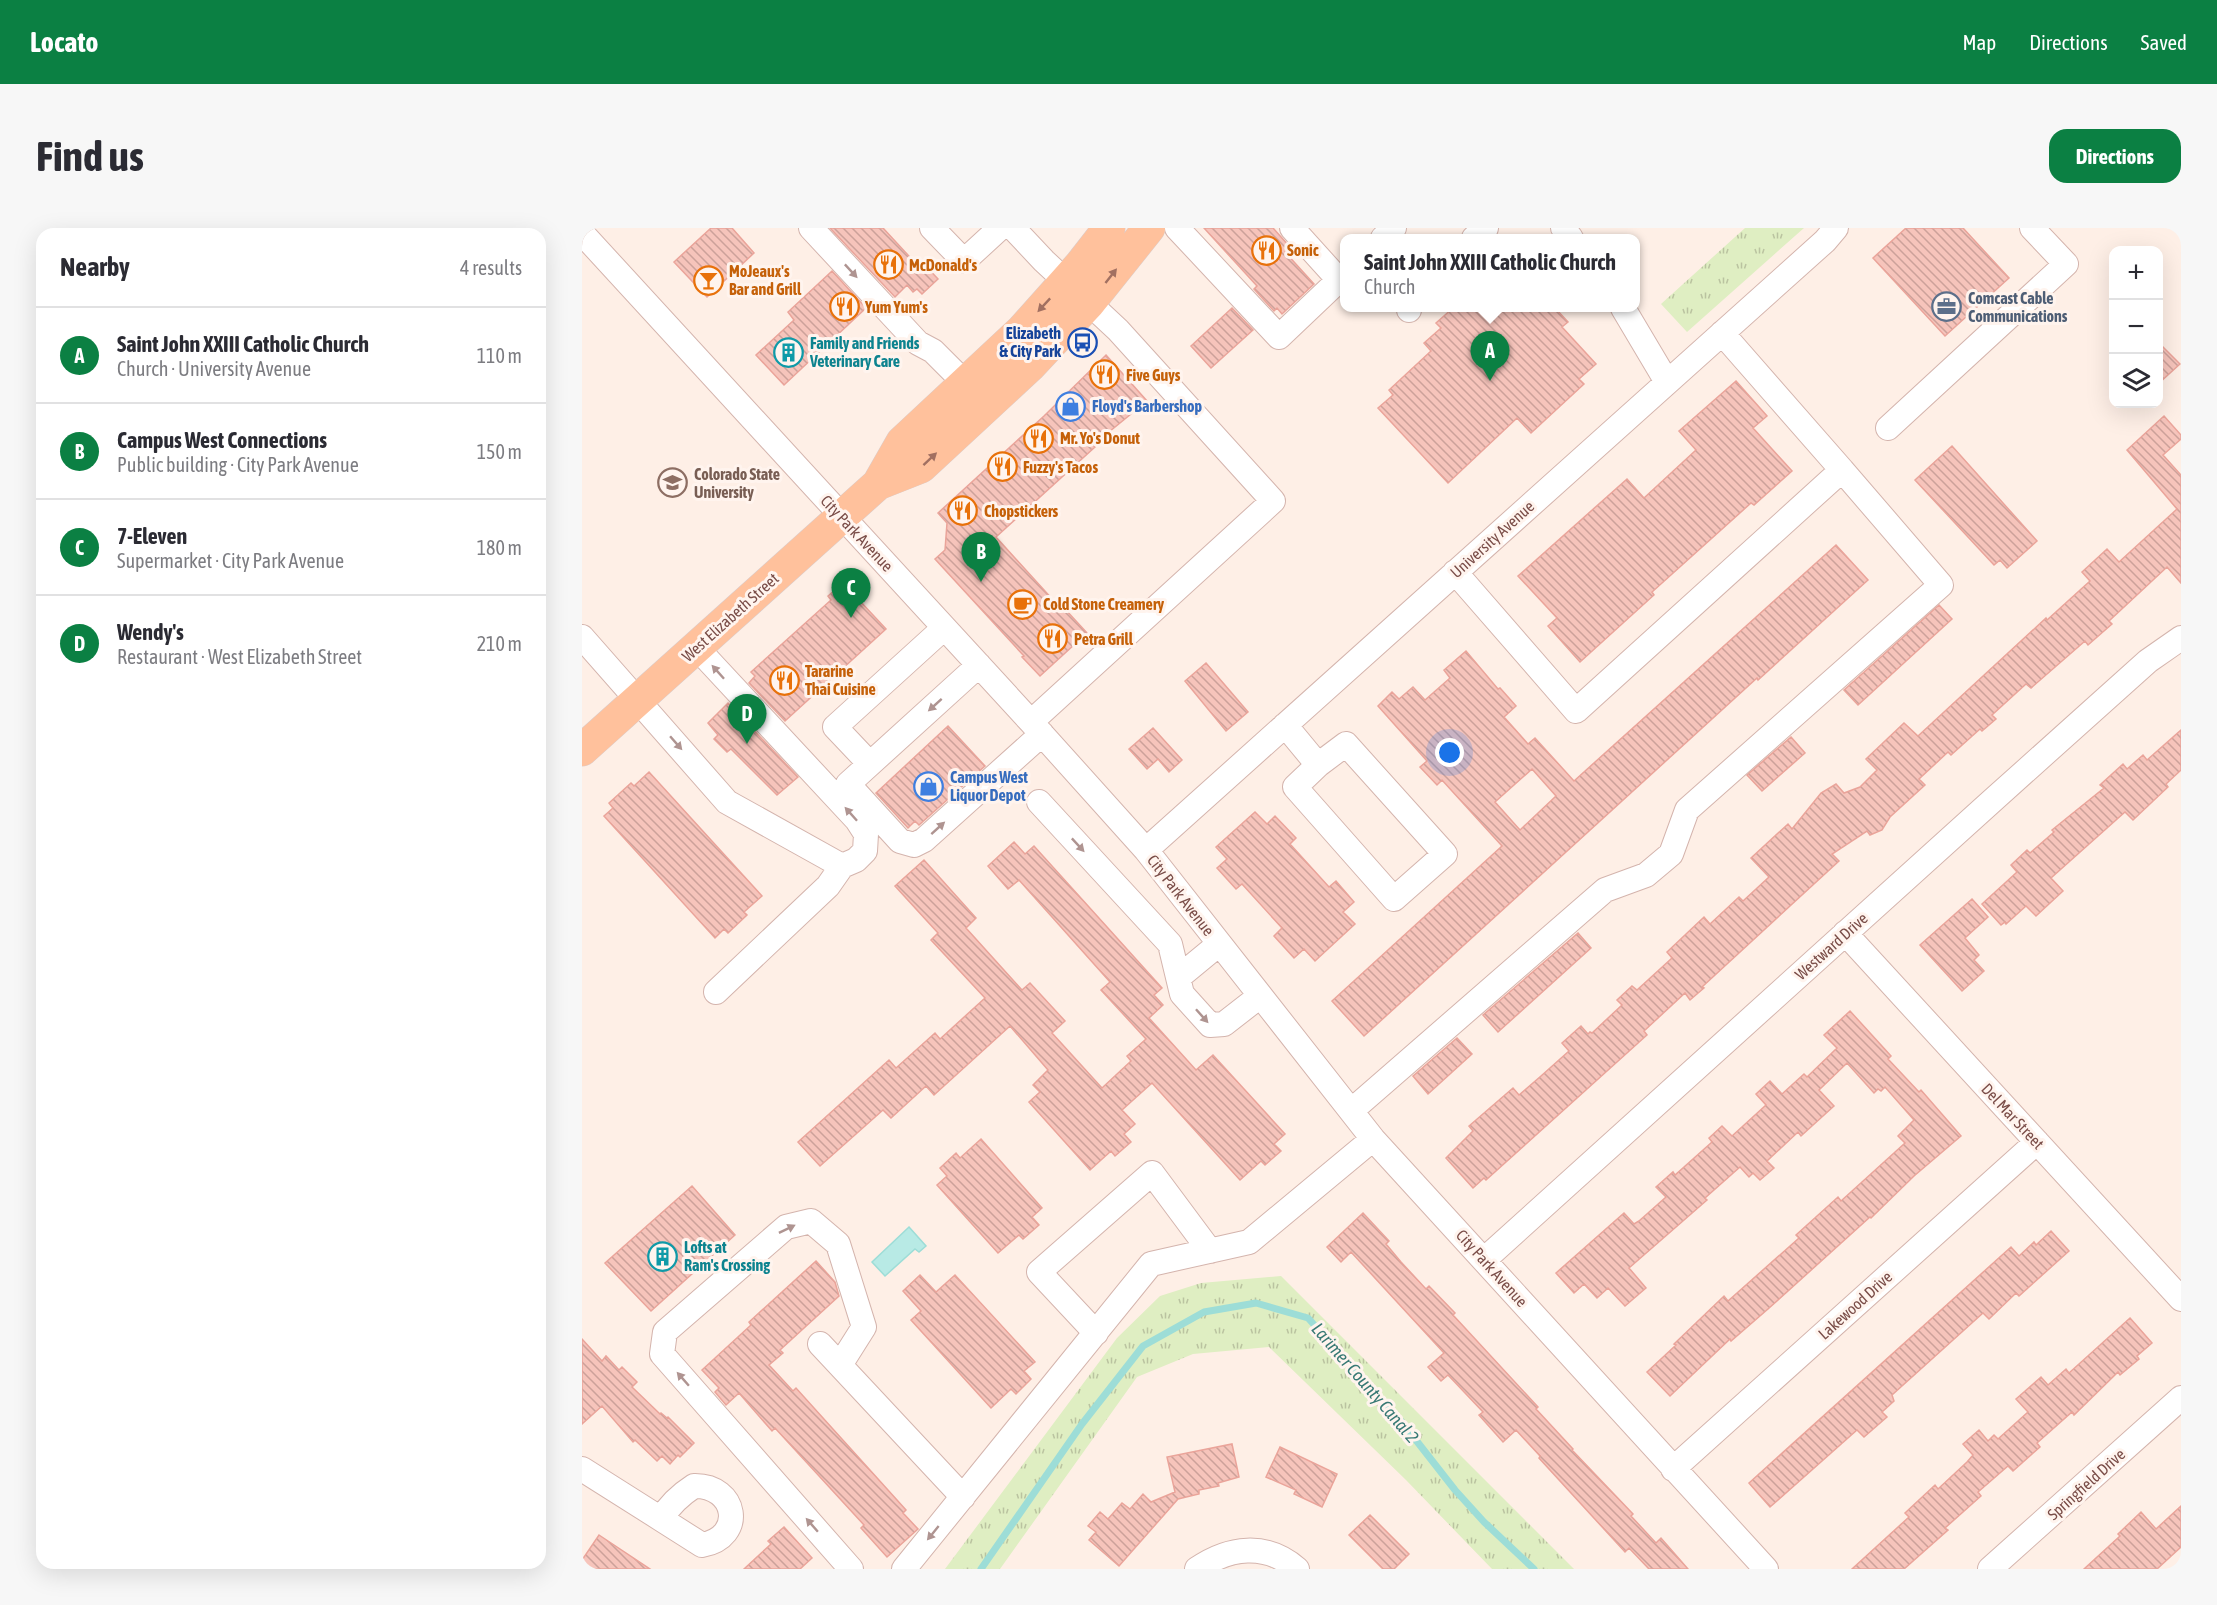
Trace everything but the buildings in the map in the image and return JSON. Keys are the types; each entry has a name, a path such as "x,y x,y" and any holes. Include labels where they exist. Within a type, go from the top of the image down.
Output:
{"main road":[{"name":"West Elizabeth Street","path":"878,484 902,442 1022,330 1066,282 1109,228"},
{"name":"West Elizabeth Street","path":"582,750 878,484 921,467 1030,366 1089,303 1149,228"}],"street":[{"path":"811,228 918,343 933,351 965,383"},
{"path":"932,228 964,261 1000,228"},
{"path":"979,665 848,784 900,841 919,844 1273,501 1118,330 1066,282 1013,228"},
{"path":"1177,228 1279,337 1340,279"},
{"name":"University Avenue","path":"1146,850 1825,241 1836,228"},
{"path":"1888,428 2066,264 2032,228"},
{"path":"1305,232 1340,275"},
{"name":"City Park Avenue","path":"582,233 1037,728 1146,850 1373,1139 1766,1569"},
{"path":"1625,312 1667,382"},
{"path":"1351,1111 1605,890 1646,875 1671,854 1688,810 1941,585 1722,333"},
{"path":"1455,572 1576,711 1842,470"},
{"path":"870,765 835,727 944,628"},
{"path":"582,637 727,802 842,866"},
{"name":"Westward Drive","path":"1485,1259 2148,662 2181,638"},
{"path":"696,647 857,820 866,834 865,851 856,860 842,866 828,886 716,992"},
{"path":"1285,725 1318,765"},
{"path":"1346,744 1445,854 1394,899 1295,787 1318,765 1346,744"},
{"path":"1039,802 1170,944 1182,994 1210,1024 1224,1023 1260,996"},
{"name":"Del Mar Street","path":"1845,933 2181,1299"},
{"path":"1179,977 1219,944"},
{"path":"904,1569 1151,1264 1249,1242 1373,1139"},
{"name":"Lakewood Drive","path":"1673,1469 2037,1142"},
{"path":"1096,1333 1039,1272 1152,1173 1210,1251"},
{"path":"840,1365 864,1327 838,1244 811,1221 786,1227 665,1332 662,1354 851,1569"},
{"path":"820,1344 963,1497"},
{"name":"Springfield Drive","path":"1990,1569 2181,1398"},
{"path":"582,1469 661,1519"},
{"path":"1197,1569 1214,1557 1234,1551 1255,1550 1276,1556 1297,1569"}],"green space":[{"path":"1745,228 1804,228 1687,332 1661,304"},
{"path":"1281,1276 1574,1569 1492,1569 1406,1480 1269,1347 1193,1354 1137,1377 1000,1569 945,1569 1117,1338 1160,1296 1201,1283"}],"water":[{"path":"909,1227 926,1246 919,1252 915,1249 885,1276 872,1262"}],"waterway":[{"name":"Larimer County Canal 2","path":"981,1569 1082,1424 1143,1346 1204,1312 1256,1303 1308,1318 1401,1421 1455,1490 1484,1522 1534,1569"}],"place":[{"name":"Sonic","path":"1266,250"},
{"name":"McDonald's","path":"888,265"},
{"name":"MoJeaux's Bar and Grill","path":"708,280"},
{"name":"Yum Yum's","path":"844,307"},
{"name":"Comcast Cable Communications","path":"1947,307"},
{"name":"Elizabeth & City Park","path":"1082,342"},
{"name":"Family and Friends Veterinary Care","path":"789,352"},
{"name":"Five Guys","path":"1105,375"},
{"name":"Saint John XXIII Catholic Church","path":"1490,381"},
{"name":"Floyd's Barbershop","path":"1071,406"},
{"name":"Mr. Yo's Donut","path":"1039,438"},
{"name":"Fuzzy's Tacos","path":"1002,467"},
{"name":"Colorado State University","path":"673,483"},
{"name":"Chopstickers","path":"963,511"},
{"name":"Campus West Connections","path":"981,582"},
{"name":"Cold Stone Creamery","path":"1022,604"},
{"name":"7-Eleven","path":"851,618"},
{"name":"Petra Grill","path":"1053,639"},
{"name":"Tararine Thai Cuisine","path":"784,680"},
{"name":"Wendy's","path":"747,744"},
{"name":"Campus West Liquor Depot","path":"929,786"},
{"name":"Lofts at Ram's Crossing","path":"663,1256"}]}
